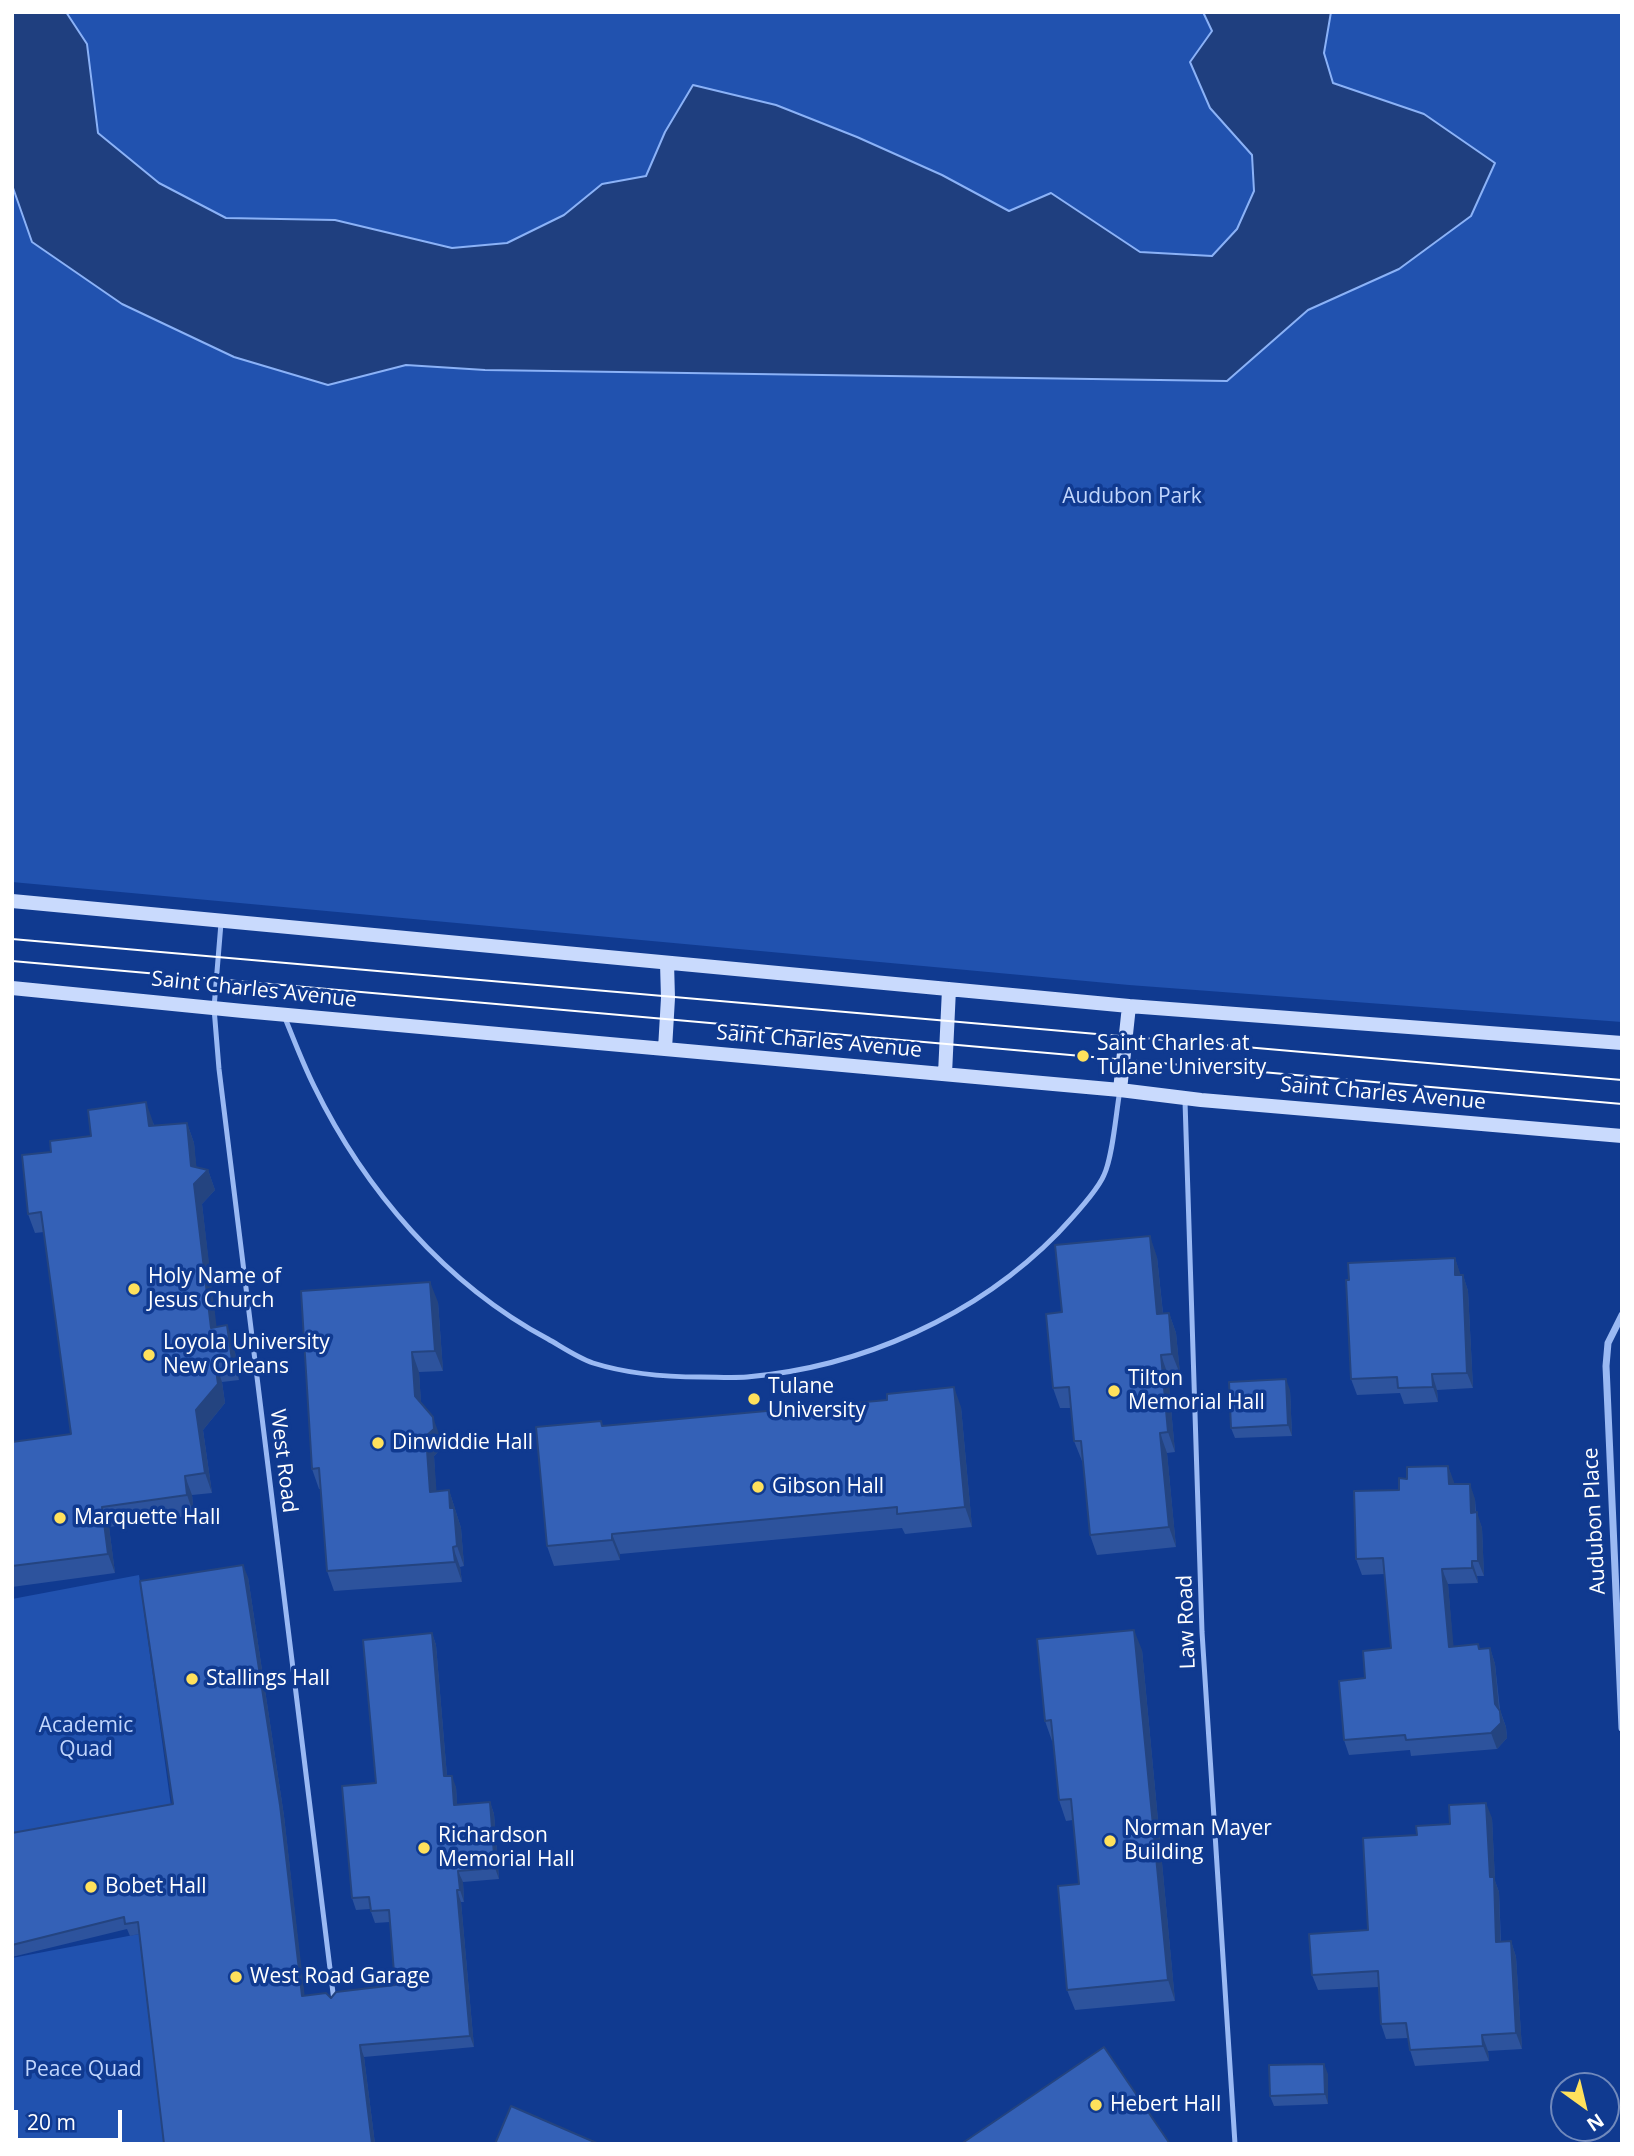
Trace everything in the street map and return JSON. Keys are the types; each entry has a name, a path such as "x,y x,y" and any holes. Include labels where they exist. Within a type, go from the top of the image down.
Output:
{"main road":[{"path":"12,901 1129,1006 1622,1043"},
{"path":"665,1049 667,963"},
{"name":"Saint Charles Avenue","path":"12,988 1185,1098 1622,1136"},
{"path":"945,1074 949,989"},
{"path":"1120,1090 1129,1006"}],"street":[{"name":"Audubon Place","path":"1622,1315 1608,1343 1606,1366 1622,1728"}],"lane":[{"name":"West Road","path":"221,921 214,1008 219,1069 335,2004"},
{"path":"284,1015 314,1087 352,1155 400,1217 454,1273 515,1322 592,1363 663,1377 747,1377 829,1363 907,1336 954,1314 998,1286 1038,1254 1073,1216 1104,1175 1120,1090"},
{"name":"Law Road","path":"1185,1098 1202,1632 1235,2144"}],"green space":[{"name":"Audubon Park","path":"12,12 1622,12 1622,1022 1129,985 12,882"},
{"name":"Academic Quad","path":"139,1575 171,1806 12,1834 12,1599"},
{"name":"Peace Quad","path":"139,1934 164,2144 12,2144 12,1958"}],"shaded area":[{"path":"12,12 66,12 87,44 98,133 159,183 226,218 335,220 452,248 507,243 564,215 602,184 646,176 665,132 693,85 776,105 857,137 942,175 1009,211 1051,193 1140,252 1212,256 1237,229 1254,191 1252,155 1210,108 1190,62 1212,31 1203,12 1331,12 1324,53 1333,83 1424,114 1495,163 1471,216 1399,269 1308,310 1227,381 485,370 406,365 328,385 234,357 122,304 32,242 12,185"}],"building":[{"name":"Holy Name of Jesus Church","path":"146,1102 149,1126 187,1123 191,1166 208,1170 194,1184 211,1328 227,1325 232,1360 215,1362 218,1384 196,1410 205,1473 185,1476 187,1495 102,1507 108,1554 12,1566 12,1442 71,1434 41,1212 28,1214 22,1155 51,1152 50,1141 91,1136 88,1110"},
{"name":"Tilton Memorial Hall","path":"1150,1236 1157,1314 1169,1313 1172,1354 1161,1355 1168,1432 1160,1433 1169,1527 1090,1535 1081,1441 1074,1441 1069,1387 1053,1388 1046,1314 1062,1312 1055,1245"},
{"path":"1455,1258 1455,1275 1463,1275 1467,1373 1432,1374 1433,1387 1398,1388 1397,1377 1351,1379 1346,1280 1349,1280 1348,1263"},
{"name":"Dinwiddie Hall","path":"430,1282 435,1351 412,1352 415,1396 433,1417 434,1429 426,1436 430,1492 449,1490 450,1508 454,1508 457,1546 453,1547 455,1562 327,1571 319,1468 312,1469 301,1291"},
{"path":"1286,1379 1288,1425 1231,1428 1229,1382"},
{"name":"Gibson Hall","path":"954,1387 965,1507 897,1514 897,1507 612,1534 612,1540 547,1546 536,1427 601,1421 602,1426 887,1400 887,1394"},
{"path":"1448,1466 1449,1484 1470,1484 1471,1513 1477,1512 1478,1561 1472,1561 1472,1568 1442,1569 1449,1647 1478,1644 1479,1649 1490,1648 1495,1704 1500,1711 1501,1723 1491,1733 1406,1740 1405,1735 1344,1740 1339,1681 1365,1678 1363,1651 1391,1648 1383,1558 1356,1559 1354,1491 1399,1490 1399,1478 1407,1479 1407,1467"},
{"path":"243,1565 280,1805 302,1996 326,1993 331,1998 336,1992 395,1985 389,1910 371,1911 369,1897 352,1898 342,1786 376,1783 363,1640 432,1633 444,1776 452,1776 454,1805 490,1802 495,1868 458,1871 460,1890 457,1890 470,2036 360,2045 372,2144 164,2144 138,1922 125,1924 124,1917 12,1945 12,1833 173,1804 140,1581"},
{"name":"Norman Mayer Building","path":"1134,1630 1168,1980 1067,1990 1058,1886 1079,1884 1071,1799 1059,1800 1051,1720 1045,1721 1037,1639"},
{"path":"1486,1803 1490,1877 1494,1877 1496,1942 1511,1941 1516,2033 1482,2035 1483,2046 1410,2050 1406,2023 1381,2024 1378,1971 1312,1975 1309,1934 1368,1930 1363,1838 1417,1835 1416,1826 1450,1824 1449,1805"},
{"name":"Hebert Hall","path":"1104,2047 1170,2144 961,2144"},
{"path":"1324,2064 1325,2094 1270,2096 1269,2065"},
{"path":"511,2106 599,2144 495,2144"}],"tram line":[{"path":"12,939 1622,1080"},
{"path":"12,961 1622,1104"}],"place":[{"name":"Saint Charles at Tulane University","path":"1083,1056"},
{"name":"Holy Name of Jesus Church","path":"134,1289"},
{"name":"Loyola University New Orleans","path":"149,1355"},
{"name":"Tilton Memorial Hall","path":"1114,1391"},
{"name":"Tulane University","path":"754,1399"},
{"name":"Dinwiddie Hall","path":"378,1443"},
{"name":"Gibson Hall","path":"758,1487"},
{"name":"Marquette Hall","path":"60,1518"},
{"name":"Stallings Hall","path":"192,1679"},
{"name":"Norman Mayer Building","path":"1110,1841"},
{"name":"Richardson Memorial Hall","path":"424,1848"},
{"name":"Bobet Hall","path":"91,1887"},
{"name":"West Road Garage","path":"236,1977"},
{"name":"Hebert Hall","path":"1096,2105"}]}
